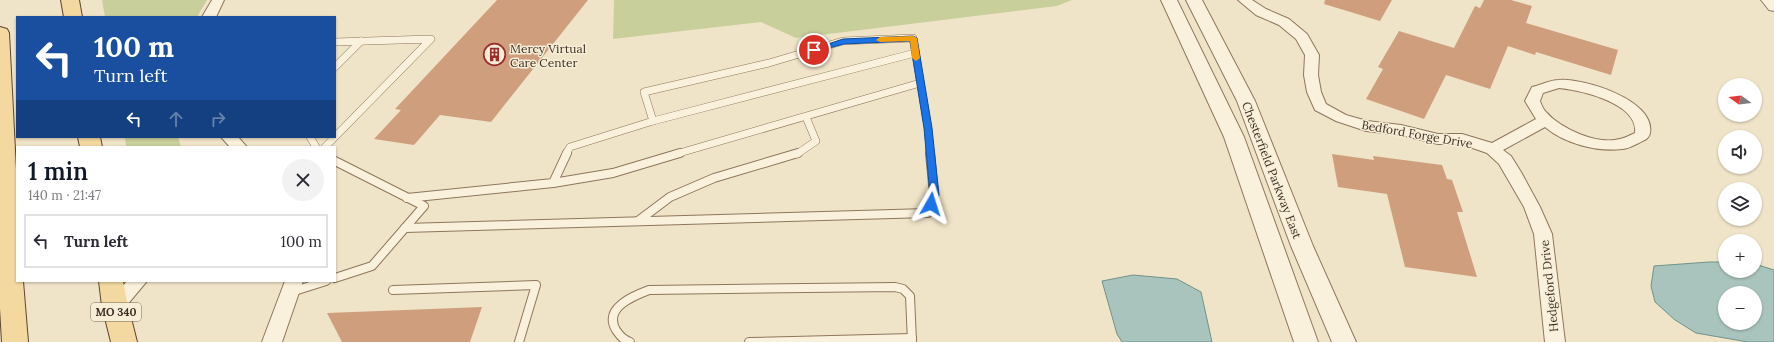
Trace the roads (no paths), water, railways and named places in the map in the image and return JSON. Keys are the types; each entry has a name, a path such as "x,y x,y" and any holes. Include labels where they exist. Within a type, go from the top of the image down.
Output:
{"main road":[{"path":"70,0 73,16"},
{"path":"0,33 4,226 15,342"},
{"name":"MO 340","path":"111,282 115,306 124,342"}],"street":[{"path":"210,16 218,0"},
{"name":"Chesterfield Parkway East","path":"1169,0 1234,137 1306,342"},
{"name":"Chesterfield Parkway East","path":"1194,0 1246,100 1302,246 1344,342"},
{"name":"Bedford Forge Drive","path":"1244,0 1261,12 1284,22 1302,37 1312,55 1311,75 1314,92 1320,107 1341,118 1366,126 1401,130 1438,139 1462,139 1493,149"},
{"path":"1767,0 1774,7"},
{"path":"1558,84 1583,86 1609,95 1621,102 1637,115 1643,126 1642,135 1634,142 1618,145 1599,144 1579,139 1560,131 1545,121 1535,111 1532,103 1533,94 1538,89 1549,85 1558,84"},
{"path":"1493,149 1545,121"},
{"path":"230,138 239,146"},
{"name":"Hedgeford Drive","path":"1493,149 1505,160 1513,172 1532,207 1543,234 1555,342"},
{"path":"115,306 137,282"},
{"path":"272,342 292,287"}],"lane":[{"path":"405,228 928,213 934,195 928,128 913,38 843,42 769,63 644,92 653,121"},
{"path":"336,42 431,39 336,137"},
{"path":"336,66 361,41"},
{"path":"553,183 570,146 653,121 915,53"},
{"path":"407,198 553,183 613,173 920,83"},
{"path":"638,221 670,198 714,178 796,155 816,140 806,117"},
{"path":"327,146 335,138"},
{"path":"336,162 424,206 372,266 336,278"},
{"path":"292,287 320,282"},
{"path":"393,290 536,285 519,342"},
{"path":"630,342 622,339 613,324 615,311 629,297 649,290 887,287 903,289 910,296 912,340 749,342"}],"water":[{"path":"1718,262 1718,278 1762,278 1762,266 1774,270 1774,342 1748,342 1696,333 1675,320 1655,302 1651,286 1654,266"},
{"path":"1133,275 1177,279 1201,292 1212,342 1122,342 1117,334 1102,281"}],"place":[{"name":"Mercy Virtual Care Center","path":"495,55"}]}
